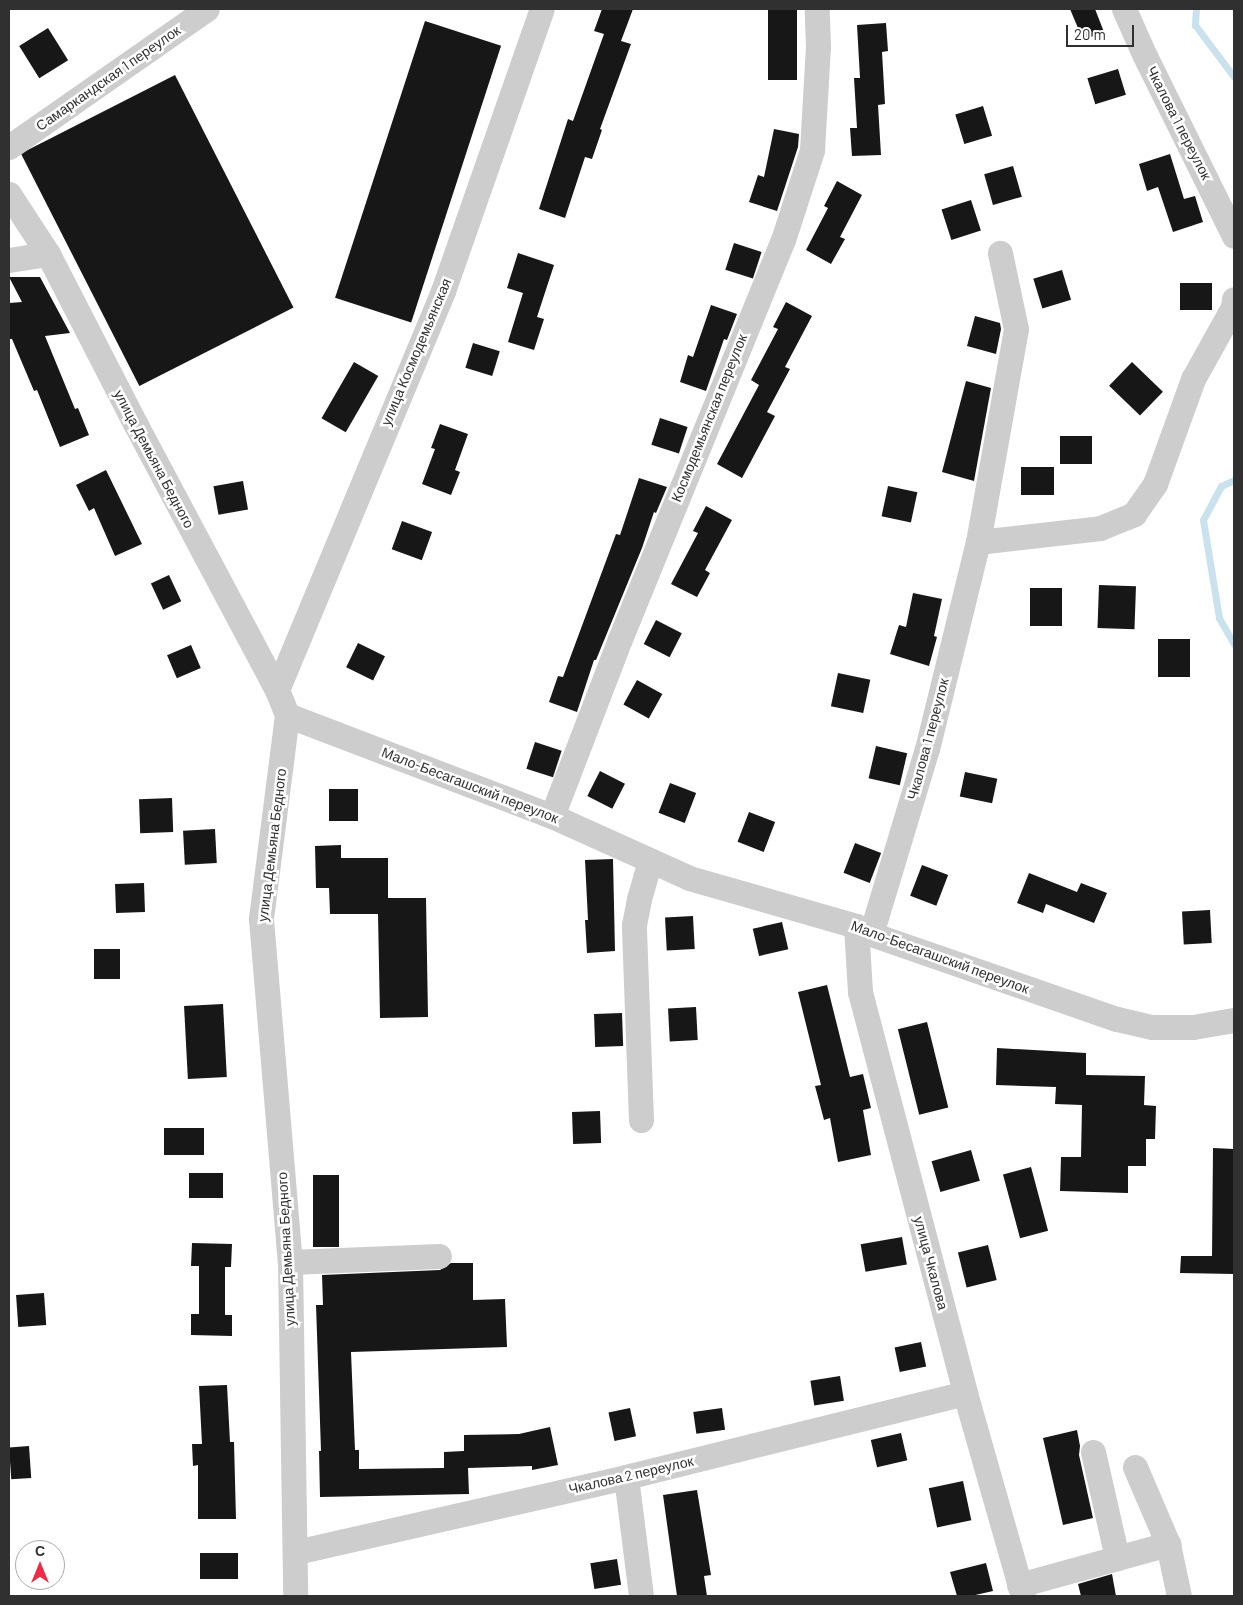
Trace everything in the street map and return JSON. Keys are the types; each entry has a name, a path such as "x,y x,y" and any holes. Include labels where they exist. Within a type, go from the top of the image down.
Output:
{"street":[{"name":"Самаркандская 1 переулок","path":"9,147 207,9"},
{"name":"улица Космодемьянская","path":"277,690 443,291 542,9"},
{"name":"Космодемьянская переулок","path":"552,816 627,621 786,231 812,150 818,47 818,9"},
{"name":"Чкалова 1 переулок","path":"1124,9 1144,54 1234,236"},
{"name":"улица Демьяна Бедного","path":"9,194 48,254 136,425 277,690 287,715 261,919 290,1262 296,1552 295,1596"},
{"name":"Чкалова 1 переулок","path":"864,930 927,749 978,542 1016,329 1000,253"},
{"path":"9,260 48,254"},
{"path":"978,542 1100,528 1134,514 1155,484 1193,379 1233,307 1234,299"},
{"name":"Мало-Бесагашский переулок","path":"287,715 552,816 689,878 864,930 1126,1021 1152,1027 1193,1027 1234,1020"},
{"path":"641,1120 634,925 650,861"},
{"name":"улица Чкалова","path":"864,930 860,992 965,1393 1021,1590"},
{"path":"290,1262 439,1256"},
{"name":"Чкалова 2 переулок","path":"296,1552 626,1477 965,1393"},
{"path":"1093,1452 1117,1558"},
{"path":"1135,1467 1168,1544 1179,1596"},
{"path":"626,1477 642,1596"},
{"path":"1021,1590 1117,1558 1168,1544"}],"building":[{"path":"602,9 633,9 621,41 631,44 600,129 602,130 592,159 585,157 565,218 539,209 568,119 573,121 604,34 594,31"},
{"path":"768,9 797,9 797,80 768,80"},
{"path":"1070,9 1095,9 1104,32 1083,40"},
{"path":"425,21 501,46 411,322 335,298"},
{"path":"886,23 888,51 882,52 885,104 878,105 881,155 852,156 850,128 857,128 854,78 860,78 857,25"},
{"path":"48,28 68,60 39,78 19,46"},
{"path":"1118,69 1126,95 1095,104 1087,78"},
{"path":"175,75 293,308 139,386 21,154"},
{"path":"983,106 992,136 964,144 955,114"},
{"path":"774,129 799,134 798,147 777,211 749,202 758,175 764,177"},
{"path":"1170,154 1184,199 1195,196 1203,222 1173,232 1158,187 1147,191 1139,164"},
{"path":"1013,166 1022,197 993,205 984,174"},
{"path":"837,181 862,195 840,237 845,239 831,264 806,250 828,208 824,206"},
{"path":"971,200 981,230 951,240 942,210"},
{"path":"734,243 762,252 753,279 725,270"},
{"path":"518,253 554,265 537,317 544,319 534,350 508,342 523,293 507,288"},
{"path":"1062,270 1071,300 1042,308 1033,279"},
{"path":"9,277 40,277 70,333 45,336 75,409 78,408 89,435 60,447 37,390 34,391 12,339 9,339 9,303 22,302"},
{"path":"1180,283 1212,283 1212,310 1180,310"},
{"path":"786,302 812,316 785,367 790,369 767,412 775,416 742,478 717,464 759,385 751,380 778,329 773,327"},
{"path":"711,305 737,314 727,340 724,339 706,391 680,382 688,355 693,357"},
{"path":"975,316 1000,323 1001,329 996,354 967,346"},
{"path":"473,343 500,351 492,376 465,368"},
{"path":"354,362 378,376 346,432 322,418"},
{"path":"1132,362 1163,392 1140,416 1109,386"},
{"path":"966,381 991,388 974,481 942,472"},
{"path":"660,418 688,427 679,454 651,445"},
{"path":"440,424 468,434 455,470 460,472 451,495 422,484 435,449 431,448"},
{"path":"1060,436 1092,436 1092,464 1060,464"},
{"path":"1021,467 1054,467 1054,495 1021,495"},
{"path":"106,470 142,544 115,556 94,508 89,511 76,485"},
{"path":"639,478 667,487 656,513 654,512 642,548 596,660 594,660 577,712 549,702 558,676 563,677 616,534 620,535"},
{"path":"243,481 248,510 218,515 213,486"},
{"path":"888,486 917,492 911,523 882,516"},
{"path":"706,506 732,520 705,570 710,573 697,597 671,584 698,533 693,531"},
{"path":"402,521 432,532 422,560 392,549"},
{"path":"169,575 181,601 163,610 151,583"},
{"path":"1099,585 1136,586 1134,629 1097,628"},
{"path":"1030,588 1062,588 1062,626 1030,626"},
{"path":"913,593 942,599 934,636 937,637 929,666 890,654 899,625 906,627"},
{"path":"656,620 682,633 670,657 644,644"},
{"path":"1158,639 1190,639 1190,677 1158,677"},
{"path":"358,643 385,656 373,680 346,667"},
{"path":"191,645 201,668 177,678 167,655"},
{"path":"838,673 870,680 863,713 831,706"},
{"path":"637,680 662,694 649,719 623,704"},
{"path":"535,742 562,751 553,777 526,769"},
{"path":"876,746 907,753 900,785 869,778"},
{"path":"600,771 625,784 612,809 587,796"},
{"path":"965,772 997,779 992,803 960,796"},
{"path":"670,783 696,793 685,823 659,813"},
{"path":"329,789 358,789 358,821 329,821"},
{"path":"172,798 173,832 140,833 139,799"},
{"path":"749,812 775,822 764,852 738,842"},
{"path":"215,829 217,863 185,865 183,831"},
{"path":"855,843 881,853 870,883 844,873"},
{"path":"341,845 341,858 388,858 388,898 426,898 428,1017 380,1018 378,914 330,914 329,888 316,888 315,846"},
{"path":"613,859 615,951 587,953 585,920 588,920 585,860"},
{"path":"922,865 948,875 936,906 910,896"},
{"path":"1029,873 1077,892 1081,883 1107,893 1094,923 1046,904 1043,913 1017,903"},
{"path":"144,883 145,912 116,913 115,884"},
{"path":"1210,910 1212,943 1184,944 1182,911"},
{"path":"693,916 695,949 667,950 665,917"},
{"path":"782,922 788,949 759,956 753,929"},
{"path":"94,949 120,949 120,979 94,979"},
{"path":"827,985 850,1077 863,1074 871,1108 863,1110 871,1155 838,1162 830,1118 824,1120 815,1086 821,1085 798,992"},
{"path":"223,1004 227,1077 188,1079 184,1006"},
{"path":"696,1007 698,1040 670,1041 668,1008"},
{"path":"622,1013 623,1046 595,1047 594,1014"},
{"path":"927,1022 948,1107 919,1115 898,1029"},
{"path":"997,1048 1086,1053 1086,1075 1145,1076 1144,1105 1156,1106 1155,1139 1146,1139 1146,1166 1128,1166 1128,1193 1060,1191 1061,1157 1081,1157 1082,1105 1055,1104 1056,1087 996,1085"},
{"path":"600,1111 601,1143 573,1144 572,1112"},
{"path":"164,1128 204,1128 204,1155 164,1155"},
{"path":"1213,1148 1234,1149 1234,1274 1180,1273 1181,1256 1212,1256"},
{"path":"971,1150 980,1181 940,1192 932,1161"},
{"path":"1031,1167 1048,1231 1020,1238 1003,1175"},
{"path":"189,1173 223,1173 223,1198 189,1198"},
{"path":"313,1175 339,1175 339,1247 313,1247"},
{"path":"902,1237 907,1265 866,1272 861,1244"},
{"path":"192,1243 232,1244 231,1267 225,1267 225,1315 232,1315 232,1336 191,1335 191,1314 199,1314 199,1266 191,1266"},
{"path":"988,1245 997,1280 967,1287 958,1252"},
{"path":"451,1263 473,1263 473,1300 505,1299 507,1347 351,1352 355,1450 359,1450 359,1469 444,1468 444,1452 464,1451 464,1435 519,1434 550,1427 558,1465 532,1470 532,1466 468,1468 469,1494 320,1497 319,1451 321,1451 316,1305 323,1305 322,1275 440,1270"},
{"path":"44,1293 46,1325 18,1327 16,1295"},
{"path":"921,1342 926,1366 900,1372 895,1348"},
{"path":"840,1376 844,1401 814,1405 810,1381"},
{"path":"227,1385 230,1442 234,1442 236,1519 198,1519 198,1465 193,1466 192,1444 202,1444 199,1386"},
{"path":"630,1408 636,1436 615,1441 608,1413"},
{"path":"722,1408 725,1430 696,1434 693,1412"},
{"path":"1077,1430 1080,1446 1079,1455 1093,1518 1063,1525 1043,1438"},
{"path":"901,1433 907,1460 877,1467 871,1440"},
{"path":"29,1446 31,1478 11,1479 9,1447"},
{"path":"963,1481 971,1520 937,1527 929,1488"},
{"path":"697,1490 711,1575 704,1576 707,1596 677,1596 663,1495"},
{"path":"200,1553 238,1553 238,1579 200,1579"},
{"path":"617,1559 621,1585 594,1589 590,1563"},
{"path":"986,1563 993,1591 971,1596 957,1596 950,1572"},
{"path":"1112,1574 1116,1596 1081,1596 1078,1584"}],"waterway":[{"path":"1196,9 1195,25 1234,77"},
{"path":"1234,480 1221,486 1203,520 1219,618 1234,644"}]}
